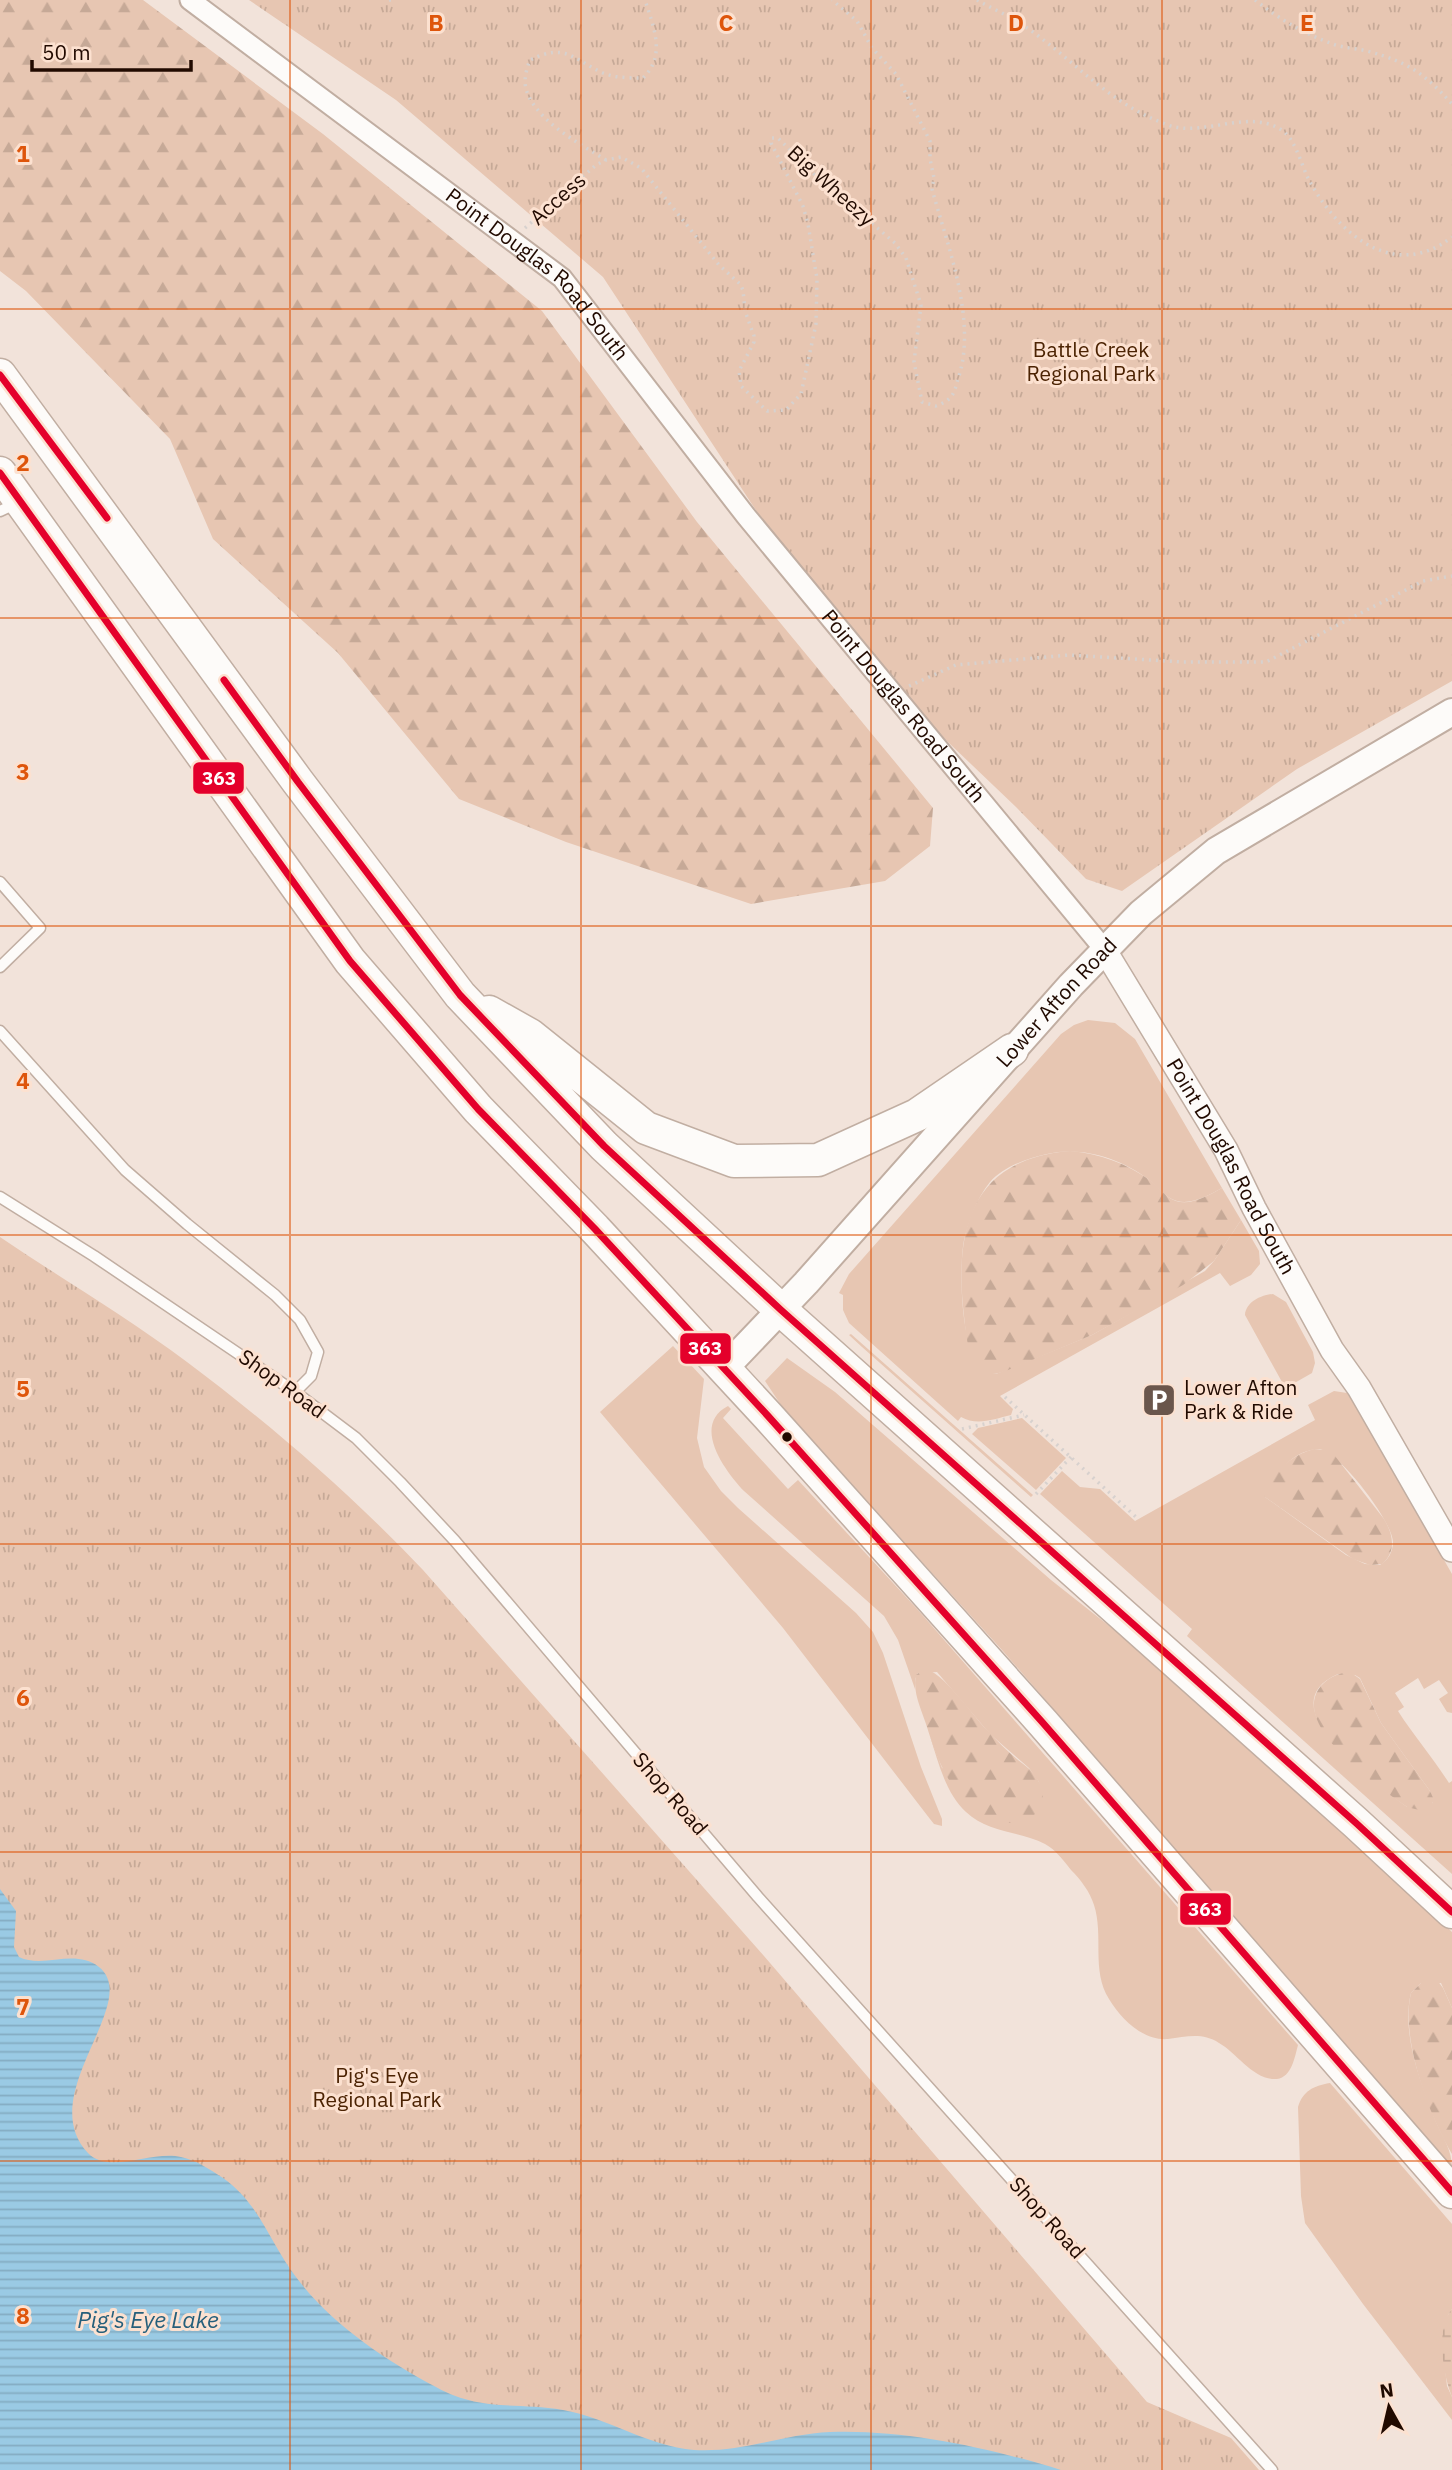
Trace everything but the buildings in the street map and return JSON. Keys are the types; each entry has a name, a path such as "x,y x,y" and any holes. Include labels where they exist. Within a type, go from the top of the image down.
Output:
{"highway":[{"path":"0,375 298,782 460,995 604,1146 781,1310 1356,1823 1452,1912"},
{"path":"0,473 10,506 350,961 478,1109 595,1229 724,1369 1052,1733 1452,2192"},
{"path":"460,995 530,1035 646,1128 734,1161 818,1160 917,1115 1012,1051"}],"main road":[{"name":"Lower Afton Road","path":"724,1369 781,1310 1104,949 1159,897 1216,851 1452,712"}],"street":[{"name":"Point Douglas Road South","path":"190,0 562,278 746,516 1104,949 1226,1150 1254,1208 1332,1350 1359,1388 1452,1550"}],"lane":[{"path":"0,882 40,928 0,967"},
{"path":"0,1031 125,1170 275,1295 300,1320 318,1352 311,1376 295,1392"},
{"name":"Shop Road","path":"0,1197 94,1256 295,1392 356,1438 455,1541 758,1896 1272,2470"}],"path":[{"path":"606,160 561,132 535,106 526,90 526,72 530,60 546,52 575,56 604,74 643,78 653,69 657,56 655,31 645,0"},
{"name":"Big Wheezy","path":"606,160 621,157 641,168 719,265 740,284 745,311 754,336 754,342 739,371 741,386 767,411 781,412 792,407 802,394 817,314 817,279 803,206 771,143 772,138 781,139 817,177 899,248 911,270 921,301 914,362 922,402 936,407 948,400 953,394 961,371 963,322 955,268 932,189 934,178 930,141 896,74 872,48 857,21 832,0"},
{"path":"977,0 1015,20 1102,90 1146,117 1174,127 1204,127 1244,122 1266,124 1284,132 1317,194 1335,219 1351,235 1374,249 1395,255 1420,253 1452,237"},
{"path":"1255,0 1287,22 1332,44 1402,62 1429,78 1452,104"},
{"name":"Access","path":"512,241 596,165 606,160"},
{"path":"891,694 956,665 1044,657 1069,655 1183,662 1266,662 1423,581 1452,576"},
{"path":"1005,1396 1136,1517"},
{"path":"962,1429 1024,1415"},
{"path":"1036,1494 1071,1457"}],"green space":[{"path":"0,0 143,0 323,134 542,311 697,522 933,808 930,846 885,881 751,904 566,842 459,799 338,653 213,539 170,439 26,291 0,271"},
{"name":"Battle Creek Regional Park","path":"249,0 1452,0 1452,681 1297,769 1122,891 1086,879 1016,807 841,640 603,277 396,100"},
{"path":"1088,1020 1115,1023 1135,1039 1222,1188 1194,1200 1177,1201 1125,1165 1087,1153 1060,1152 1040,1156 1002,1172 990,1182 981,1195 971,1217 962,1253 964,1317 974,1357 984,1369 996,1374 1092,1335 1205,1271 1241,1220 1259,1251 1260,1264 1251,1275 1230,1286 1220,1273 1000,1396 1013,1409 1011,1415 979,1421 961,1417 958,1421 849,1323 843,1310 843,1295 839,1293 849,1274 1061,1034"},
{"path":"1070,1151 1092,1154 1123,1165 1151,1181 1176,1201 1194,1201 1222,1188 1241,1220 1214,1261 1183,1285 1092,1335 1008,1370 995,1374 986,1373 974,1360 968,1345 962,1284 962,1255 967,1228 976,1204 990,1184 1010,1168 1037,1157"},
{"name":"Pig's Eye Regional Park","path":"0,1237 187,1362 280,1435 368,1514 423,1570 764,1956 1147,2402 1231,2438 1259,2470 0,2470"},
{"path":"1273,1294 1286,1302 1313,1352 1315,1363 1312,1373 1291,1385 1282,1382 1245,1315 1248,1306 1255,1300"},
{"path":"849,1335 1033,1495 1031,1497 862,1347"},
{"path":"673,1346 704,1379 697,1438 704,1467 721,1491 738,1508 856,1613 873,1632 883,1653 921,1767 942,1819 942,1826 934,1824 783,1628 600,1412"},
{"path":"787,1358 835,1392 1051,1580 1151,1659 1452,1932 1452,2008 1441,1983 1421,1983 1411,1993 1409,2025 1414,2059 1449,2150 1452,2168 1002,1650 785,1411 765,1381"},
{"path":"1334,1391 1347,1393 1353,1400 1452,1574 1452,1713 1447,1712 1439,1699 1448,1693 1439,1680 1424,1689 1418,1678 1395,1693 1404,1707 1398,1711 1449,1783 1452,1781 1452,1874 1187,1636 1192,1629 1040,1494 1062,1471 1080,1487 1100,1489 1135,1521 1315,1420 1308,1405","holes":["1320,1449 1352,1475 1384,1519 1393,1546 1390,1555 1380,1565 1365,1564 1346,1555 1265,1497 1286,1465 1301,1454","1338,1674 1360,1678 1381,1723 1430,1791 1433,1803 1407,1807 1374,1782 1334,1745 1320,1725 1314,1705 1319,1688"]},
{"path":"728,1406 731,1409 723,1418 788,1489 798,1480 918,1610 1298,2045 1292,2065 1286,2074 1277,2079 1261,2076 1226,2048 1206,2037 1159,2039 1150,2036 1134,2027 1120,2014 1109,1999 1100,1976 1097,1917 1085,1886 1049,1846 984,1824 966,1812 948,1787 930,1736 942,1768 1041,1798 1039,1782 1029,1768 990,1734 937,1672 918,1673 915,1689 898,1640 884,1616 736,1482 721,1460 712,1436 712,1424 717,1414"},
{"path":"1022,1418 1066,1458 1036,1490 972,1434 978,1428"},
{"path":"1314,1449 1326,1450 1335,1456 1384,1519 1390,1531 1392,1548 1382,1564 1370,1565 1353,1559 1265,1497 1263,1489 1279,1470 1292,1459"},
{"path":"924,1669 931,1671 948,1685 995,1738 1034,1774 1041,1787 1043,1799 1040,1809 1032,1816 1010,1823 996,1821 971,1807 954,1787 935,1752 916,1695 916,1675"},
{"path":"1350,1672 1360,1679 1381,1723 1430,1791 1434,1800 1431,1806 1419,1810 1407,1807 1379,1787 1344,1756 1318,1722 1314,1705 1318,1690 1332,1677"},
{"path":"1437,1980 1452,2008 1452,2154 1426,2098 1410,2032 1411,1993 1421,1983"},
{"path":"1330,2083 1452,2224 1452,2309 1448,2315 1443,2351 1447,2386 1452,2397 1452,2420 1305,2223 1301,2196 1298,2107 1310,2090"},
{"path":"1452,2309 1452,2397 1446,2377 1442,2339 1447,2317"}],"water":[{"name":"Pig's Eye Lake","path":"0,1889 16,1911 14,1947 19,1957 39,1961 79,1959 99,1967 109,1983 108,2003 79,2078 73,2104 74,2130 88,2153 107,2162 181,2157 198,2163 223,2178 236,2188 256,2212 296,2277 325,2310 360,2340 436,2387 452,2395 483,2403 546,2408 580,2414 644,2438 694,2450 729,2449 813,2433 858,2432 947,2442 1005,2454 1061,2470 0,2470"}],"transit line":[{"name":"363","path":"0,375 107,518"},
{"name":"363","path":"0,473 350,961 478,1109 595,1229 768,1416 1043,1723 1452,2192"},
{"name":"363","path":"224,680 460,995 604,1146 781,1310 1356,1823 1452,1912"}],"place":[{"name":"Lower Afton Park & Ride","path":"1159,1400"}]}
